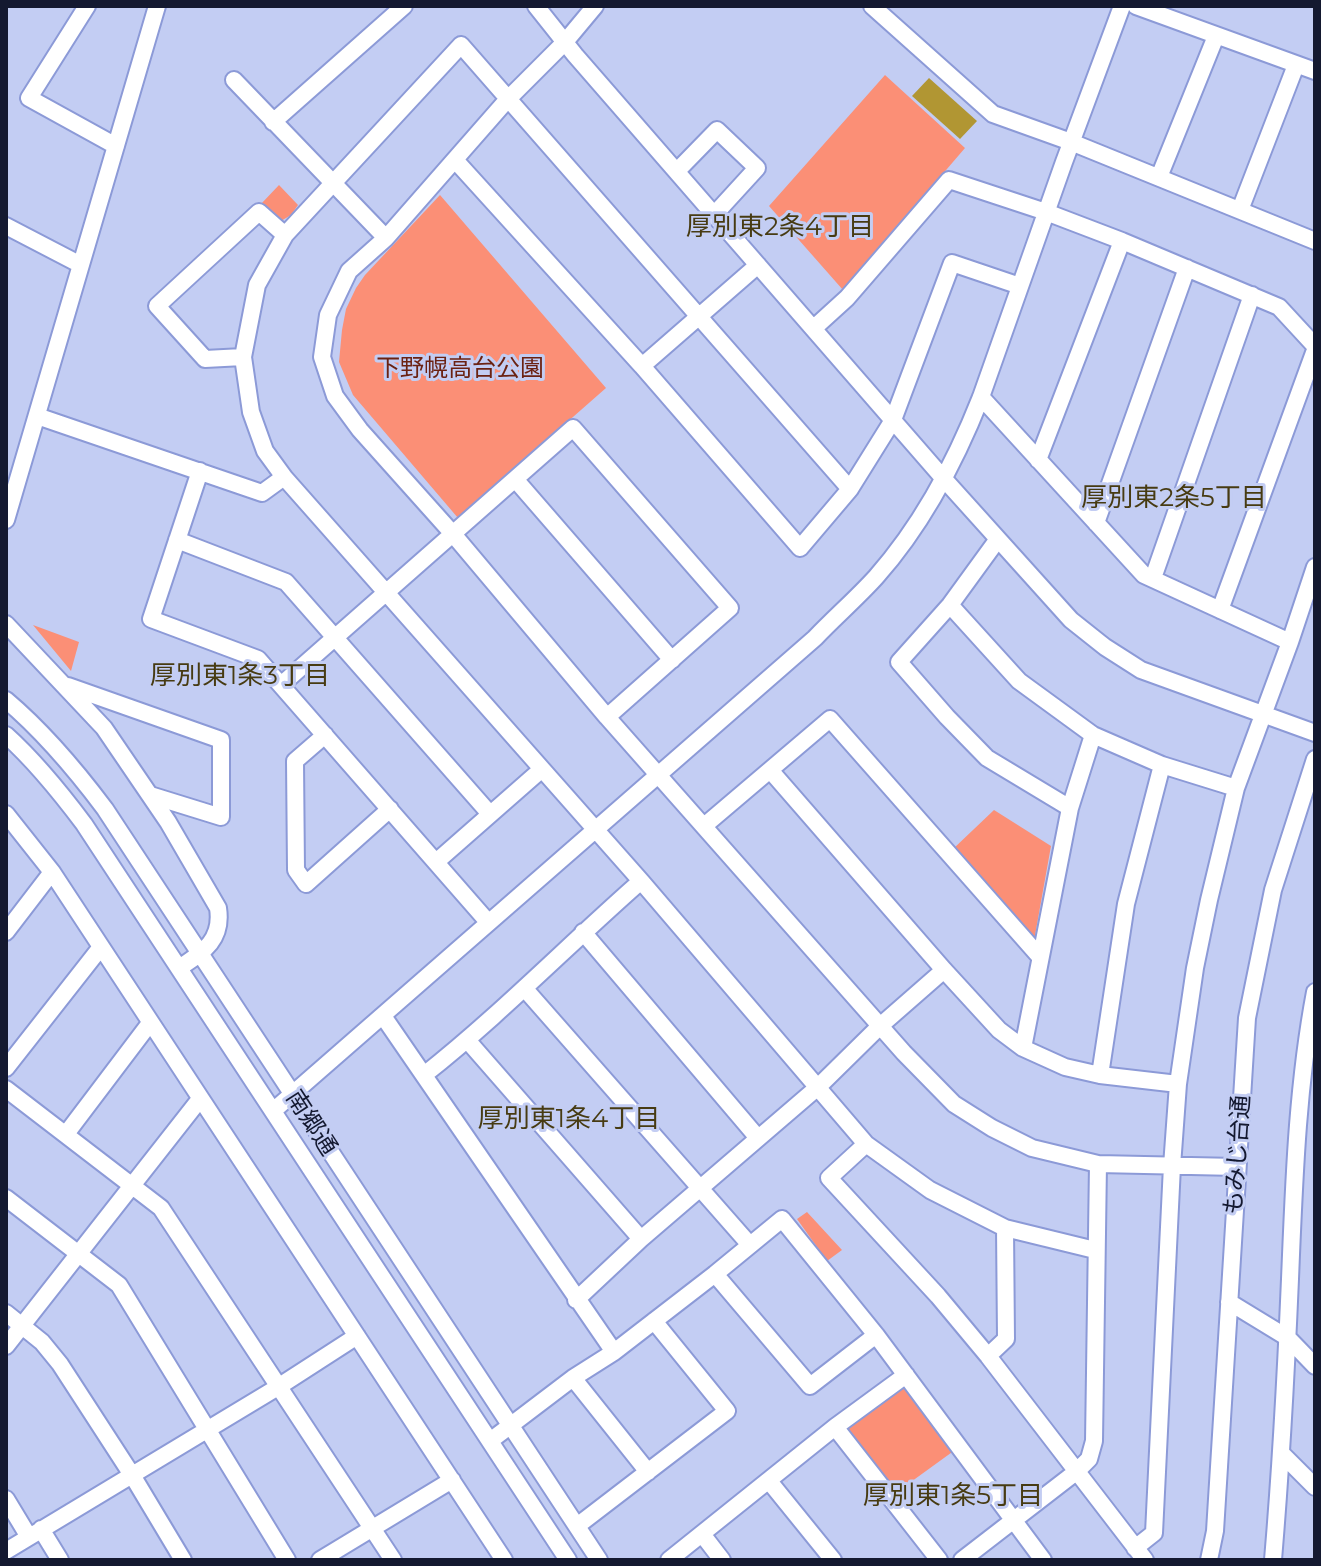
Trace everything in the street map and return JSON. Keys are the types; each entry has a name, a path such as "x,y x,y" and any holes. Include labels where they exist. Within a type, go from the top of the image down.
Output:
{"street":[{"path":"87,6 29,98 116,146"},
{"path":"6,520 157,6"},
{"path":"273,122 404,6"},
{"path":"536,6 944,479 1071,620 1141,670 1315,733"},
{"path":"595,6 565,42 507,100 386,238 349,271 328,315 322,357 335,396 360,430 453,534 607,717 880,1026 954,1104 1032,1148 1098,1164 1237,1167"},
{"path":"872,6 993,114 1071,142 1315,241"},
{"path":"273,1111 815,638 875,577 930,504 966,435 1122,6"},
{"path":"1136,6 1315,71"},
{"path":"1159,177 1216,36"},
{"path":"850,489 461,45 285,235 257,285 243,357 251,412 265,451 284,477 641,881 866,1144 930,1190 1005,1228 1095,1250"},
{"path":"1240,210 1296,65"},
{"path":"234,80 386,238"},
{"path":"677,171 717,130 757,168 714,215"},
{"path":"455,160 642,366 800,548 850,489 893,420 952,263 1020,286"},
{"path":"814,328 847,298 949,180 1122,241 1279,307 1315,348 1220,610"},
{"path":"243,357 205,359 157,306 259,212 285,235"},
{"path":"6,226 81,265"},
{"path":"1038,460 1122,241"},
{"path":"642,366 758,265"},
{"path":"1096,523 1187,268"},
{"path":"1153,578 1252,295"},
{"path":"981,397 1144,575 1290,642"},
{"path":"37,416 262,493 284,477"},
{"path":"281,685 573,428 730,608 607,717"},
{"path":"200,471 151,619 258,659 488,922"},
{"path":"515,479 672,660"},
{"path":"998,539 950,605 899,662 987,758 1070,808"},
{"path":"177,540 286,582 490,814"},
{"path":"866,1144 824,1182 938,1296 1140,1554 1154,1533 1172,1166 1178,1084 1195,968 1236,788 1315,567"},
{"path":"950,605 1019,681 1093,735 1162,765 1236,788"},
{"path":"6,624 104,728 168,822 218,908 220,921 215,937 201,954 179,968"},
{"path":"63,684 221,740 221,817 150,795"},
{"name":"南郷通","path":"6,700 30,720 78,774 127,840 599,1560"},
{"path":"704,826 830,719 1040,957"},
{"name":"南郷通","path":"6,735 49,779 84,824 568,1560"},
{"path":"325,735 295,761 296,870 306,884 390,809"},
{"path":"1023,1048 1070,808 1093,735"},
{"name":"もみじ台通","path":"1209,1560 1215,1531 1247,1018 1273,890 1315,759"},
{"path":"1100,1075 1126,904 1162,765"},
{"path":"436,862 542,769"},
{"path":"770,770 999,1030 1023,1048 1065,1067 1100,1075 1178,1084"},
{"path":"6,814 52,872 504,1560"},
{"path":"6,932 52,872"},
{"path":"424,1075 468,1041 641,881"},
{"path":"583,932 758,1138"},
{"path":"6,1068 101,947"},
{"path":"576,1300 641,1239 818,1087 880,1026 944,970"},
{"path":"525,989 750,1245"},
{"path":"1273,1560 1282,1454 1294,1183 1315,992"},
{"path":"383,1016 614,1352"},
{"path":"66,1134 150,1023"},
{"path":"468,1041 641,1239"},
{"path":"6,1089 161,1208 393,1560"},
{"path":"6,1346 200,1099"},
{"path":"962,1560 1089,1459 1094,1441 1098,1164"},
{"path":"6,1198 119,1285 287,1560"},
{"path":"490,1441 573,1378 614,1352 782,1219 876,1335 1043,1560"},
{"path":"988,1356 1006,1339 1005,1228"},
{"path":"715,1274 810,1386 876,1335"},
{"path":"1229,1302 1288,1338 1315,1366"},
{"path":"6,1313 42,1342 60,1364 183,1560"},
{"path":"577,1526 727,1411 654,1321"},
{"path":"6,1551 357,1336"},
{"path":"669,1560 835,1427 906,1375"},
{"path":"573,1378 648,1472"},
{"path":"835,1427 939,1560"},
{"path":"1282,1454 1315,1487"},
{"path":"320,1560 452,1480"},
{"path":"769,1481 833,1560"},
{"path":"6,1499 60,1560"},
{"path":"702,1534 722,1560"}],"green space":[{"path":"885,75 965,148 843,290 769,206"},
{"path":"279,185 298,205 291,215 281,221 261,204"},
{"name":"下野幌高台公園","path":"440,195 606,388 458,518 353,395 339,362 346,309 356,288"},
{"path":"33,625 79,642 71,671"},
{"path":"994,810 1051,846 1034,941 953,849"},
{"path":"807,1212 842,1250 827,1261 797,1219"},
{"path":"903,1382 955,1450 897,1492 846,1427"}],"shaded area":[{"path":"929,78 977,121 960,139 912,96"}],"district":[{"name":"厚別東2条4丁目","path":"780,227"},
{"name":"厚別東2条5丁目","path":"1174,498"},
{"name":"厚別東1条3丁目","path":"240,676"},
{"name":"厚別東1条4丁目","path":"569,1119"},
{"name":"厚別東1条5丁目","path":"953,1496"}]}
